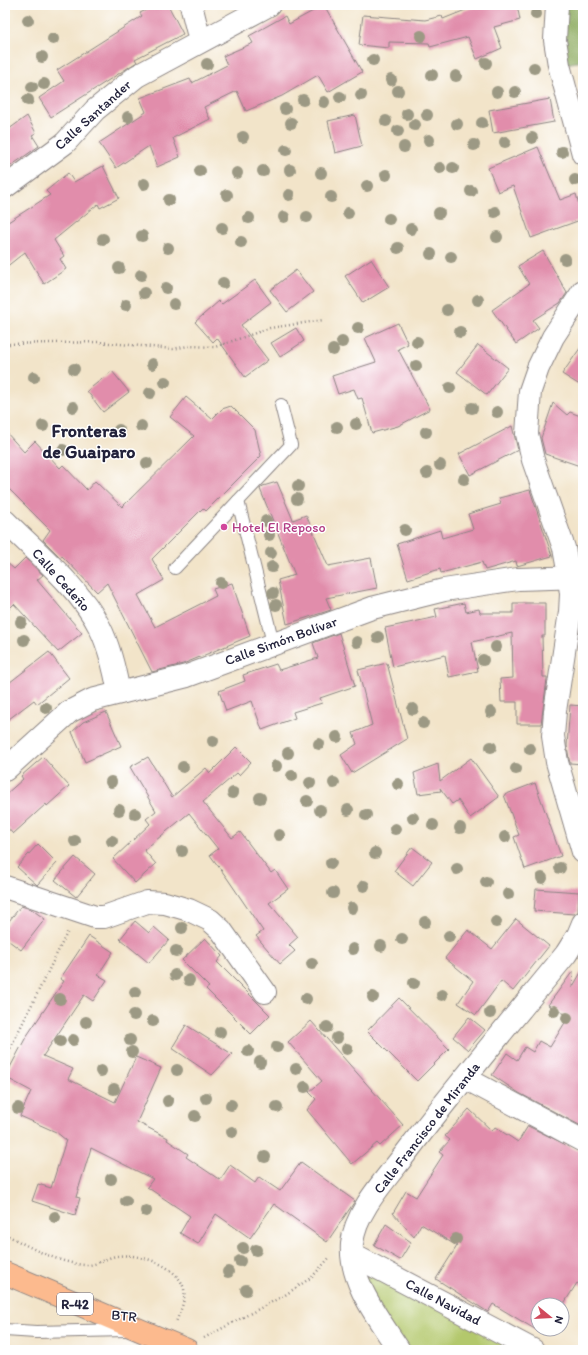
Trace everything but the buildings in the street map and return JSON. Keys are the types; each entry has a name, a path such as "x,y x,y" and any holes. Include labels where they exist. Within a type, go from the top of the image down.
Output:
{"main road":[{"name":"R-42","path":"5,1273 181,1347"}],"street":[{"path":"191,5 200,40"},
{"name":"Calle Santander","path":"5,187 66,143 95,110 137,76 200,40 269,5"},
{"path":"557,5 555,40 559,65 583,154"},
{"path":"583,291 553,337 538,368 530,391 527,434 564,548 576,577 571,594 570,612 554,710 553,736 557,762 583,852"},
{"name":"Calle Cedeño","path":"5,521 71,588 90,612 100,628 108,649 119,693"},
{"name":"Calle Simón Bolívar","path":"5,770 69,712 92,700 181,678 372,608 444,590 499,580 576,577"},
{"path":"5,887 95,917 104,916 147,902 165,903 189,910 210,920 222,930 265,992"},
{"name":"Calle Francisco de Miranda","path":"399,1350 375,1314 344,1253 352,1244 356,1226 366,1207 465,1078 566,954 582,930"},
{"path":"465,1078 583,1141"},
{"name":"Calle Navidad","path":"344,1253 533,1350"}],"lane":[{"path":"175,568 291,445 280,405"},
{"path":"238,501 273,644"},
{"name":"BTR","path":"5,1330 36,1332 107,1329 145,1333"}],"path":[{"path":"5,344 99,342 173,349 188,346 215,347 270,328 324,320"},
{"path":"5,1059 77,912"},
{"path":"5,1234 44,1253 86,1265 116,1256 130,1255 150,1258 177,1277 184,1288 181,1347 209,1335 285,1295 344,1253"}],"green space":[{"path":"557,5 583,5 583,61 559,65"},
{"path":"353,1261 533,1350 399,1350"}],"place":[{"name":"Hotel El Reposo","path":"224,527"}],"district":[{"name":"Fronteras de Guaiparo","path":"89,441"}]}
